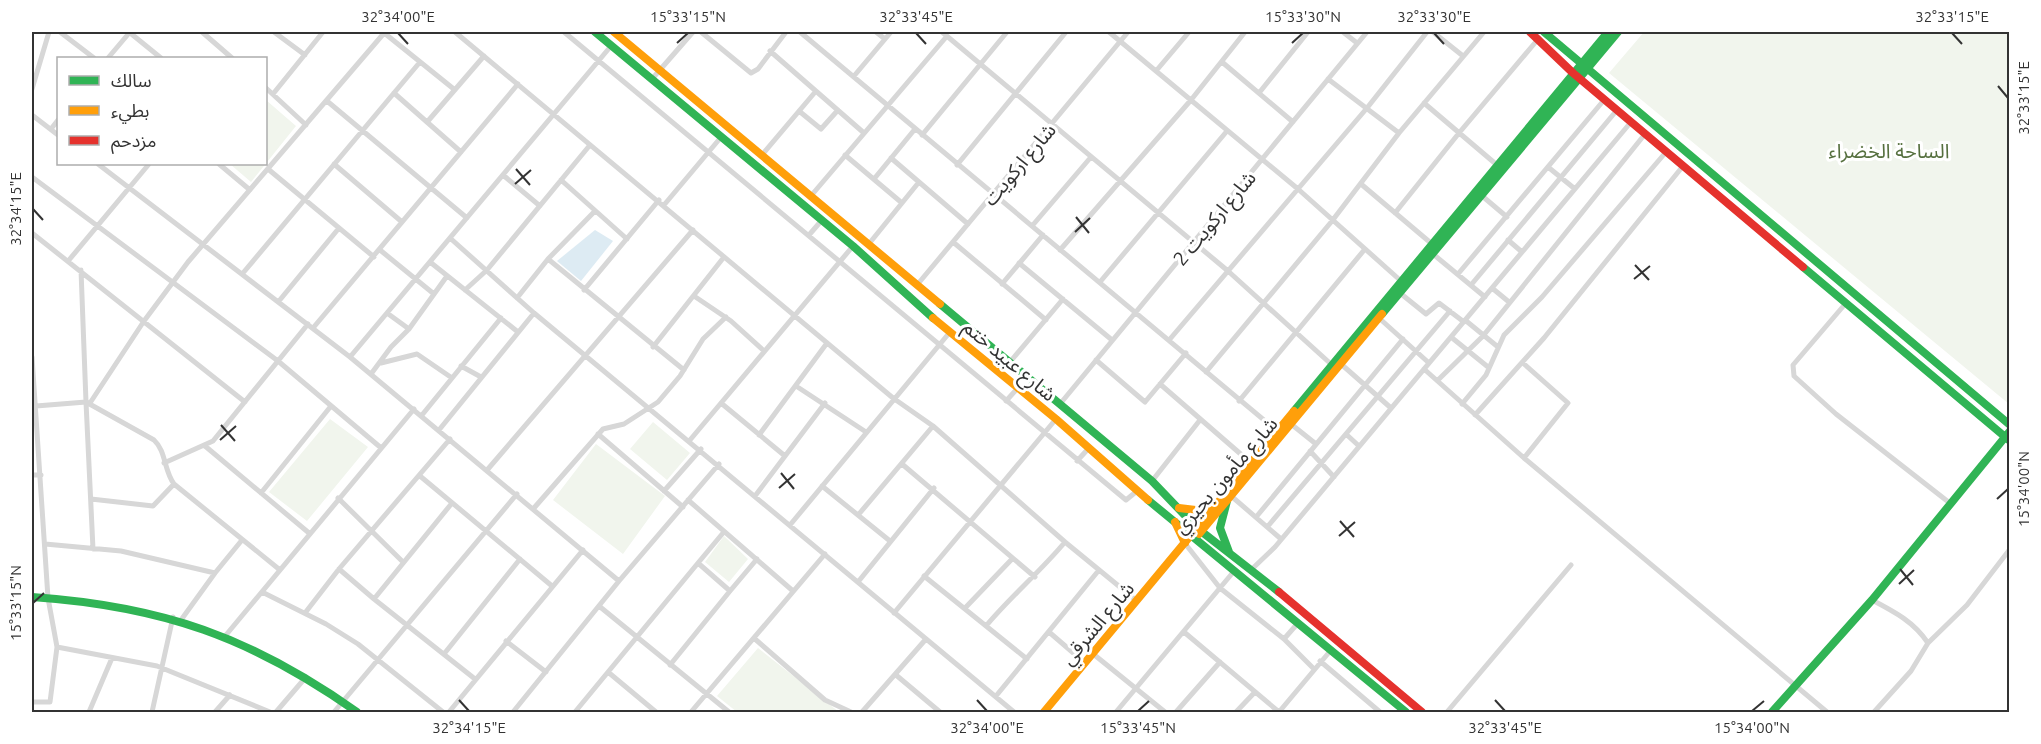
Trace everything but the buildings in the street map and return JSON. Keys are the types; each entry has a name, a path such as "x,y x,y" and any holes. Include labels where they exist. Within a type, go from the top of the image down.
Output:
{"street":[{"path":"32,89 49,32"},
{"path":"60,32 93,57"},
{"path":"109,57 130,32 160,57"},
{"path":"202,32 231,57"},
{"path":"274,32 304,55"},
{"path":"273,94 323,32"},
{"path":"88,403 188,262 206,244 384,32 455,90"},
{"path":"455,32 893,398 933,426 1065,542 1137,601"},
{"path":"564,32 841,261 1077,461 1126,500 1137,491"},
{"name":"شارع عبيد ختم","path":"595,32 853,246 1137,491 1172,517 1252,569 1422,712"},
{"name":"شارع عبيد ختم","path":"614,32 1152,480 1179,508 1197,533 1235,570 1406,712"},
{"path":"652,79 693,32"},
{"path":"701,32 751,73 758,69 786,32"},
{"path":"800,32 957,165 1170,339 1239,401 1277,431"},
{"path":"876,32 885,39"},
{"path":"854,76 891,32"},
{"path":"922,135 1007,32"},
{"path":"957,165 1066,32"},
{"path":"1109,32 1298,189 1401,281"},
{"name":"شارع اركويت","path":"917,285 1128,32"},
{"path":"1156,71 1189,32"},
{"path":"1060,250 1191,100 1245,32"},
{"path":"1259,93 1308,32"},
{"path":"1343,32 1357,44"},
{"name":"شارع اركويت 2","path":"1060,404 1367,32"},
{"path":"1170,339 1367,108 1427,32"},
{"path":"1433,32 1463,56"},
{"path":"1206,372 1332,221 1399,133 1484,32"},
{"path":"1530,32 1541,35 1584,66 2010,425"},
{"name":"شارع مأمون بحيري","path":"1175,555 1197,533 1291,424 1400,293 1584,66 1608,32"},
{"name":"شارع مأمون بحيري","path":"1584,66 1618,32"},
{"path":"810,197 888,105 944,34 1228,271 1332,365"},
{"path":"1541,35 1576,76 2008,436 1872,600 1772,712"},
{"path":"1395,213 1458,132 1541,35"},
{"path":"350,357 612,45"},
{"path":"770,51 864,133"},
{"path":"428,121 484,56"},
{"path":"243,273 420,62"},
{"path":"1221,62 1293,122"},
{"name":"شارع مأمون بحيري","path":"1226,498 1251,463 1431,244 1576,76"},
{"path":"1328,79 1399,133"},
{"path":"164,463 213,441 278,361 380,250 518,84"},
{"path":"267,89 306,125"},
{"path":"762,155 816,91"},
{"path":"394,93 461,152"},
{"path":"1458,274 1604,100"},
{"path":"327,101 467,218"},
{"path":"1424,103 1497,165"},
{"path":"799,111 821,129 838,110"},
{"path":"1471,285 1617,110"},
{"path":"32,115 57,134"},
{"path":"51,129 57,121"},
{"path":"1252,569 1334,477 1631,122"},
{"path":"874,179 915,129"},
{"path":"1100,282 1227,130"},
{"path":"1438,380 1483,336 1645,134"},
{"path":"664,205 722,136"},
{"path":"465,290 487,270 590,145"},
{"path":"1462,404 1482,381 1504,335 1542,297 1666,152"},
{"path":"845,155 902,202"},
{"path":"1032,226 1091,157"},
{"path":"891,158 968,224"},
{"path":"334,164 402,222"},
{"path":"99,165 206,244 350,357 488,469 620,581"},
{"path":"69,260 147,165"},
{"path":"220,165 250,190"},
{"path":"1474,415 1523,363 1683,166"},
{"path":"1548,167 1575,189"},
{"path":"268,169 374,257"},
{"path":"503,175 540,206"},
{"path":"32,177 278,361 380,447"},
{"path":"561,180 627,238"},
{"path":"868,245 919,182"},
{"path":"1361,184 1431,244"},
{"path":"1481,195 1507,217"},
{"path":"584,290 658,200"},
{"path":"517,298 548,259 595,211"},
{"path":"809,235 822,220"},
{"path":"279,301 339,228"},
{"path":"488,469 693,230"},
{"path":"32,233 69,260 245,402"},
{"path":"1002,284 1043,235"},
{"path":"450,238 534,313 701,449 1014,712"},
{"path":"1508,240 1522,252"},
{"path":"953,242 1046,320"},
{"path":"690,440 853,246"},
{"path":"1239,401 1365,249"},
{"path":"380,250 434,294"},
{"path":"1432,254 1485,297"},
{"path":"653,346 724,257"},
{"path":"548,259 684,370"},
{"path":"430,262 518,332"},
{"path":"1019,263 1112,340"},
{"path":"81,270 93,549"},
{"path":"371,374 391,347 409,329 447,276"},
{"path":"1492,288 1509,302"},
{"path":"1400,293 1426,314 1439,303 1498,347"},
{"path":"693,296 726,317 764,351"},
{"path":"1009,363 1063,299"},
{"path":"1846,303 1799,355 1792,365 1794,376 1836,414 1951,504"},
{"path":"1268,526 1450,311"},
{"path":"387,313 397,323 409,329"},
{"path":"439,430 534,313"},
{"path":"534,508 608,426 624,424 662,398 684,370 703,339 726,317"},
{"path":"422,415 501,318"},
{"path":"1379,318 1429,363"},
{"path":"790,525 950,332"},
{"path":"1451,337 1488,367"},
{"path":"1257,516 1403,339"},
{"path":"759,435 827,343"},
{"path":"1096,360 1143,402 1186,353"},
{"path":"381,363 417,354 452,378"},
{"path":"32,357 48,598 57,647 50,702 32,702"},
{"path":"1523,363 1568,402 1524,458"},
{"path":"1341,364 1391,408"},
{"path":"461,366 481,377"},
{"path":"1424,369 1524,458 1826,712"},
{"path":"1161,384 1251,463"},
{"path":"796,386 866,432"},
{"path":"1006,401 1017,389"},
{"path":"36,406 88,403 154,440 160,446 164,463 174,484 280,570"},
{"path":"721,403 785,456"},
{"path":"755,496 825,403"},
{"path":"261,493 330,406"},
{"path":"226,635 380,447 414,409"},
{"path":"1994,412 2010,415"},
{"path":"894,613 1056,419"},
{"path":"1152,480 1200,420"},
{"path":"1291,424 1316,444"},
{"path":"859,514 933,426"},
{"path":"598,435 682,507"},
{"path":"1347,435 1359,446"},
{"path":"305,613 339,568 450,439"},
{"path":"205,446 309,533"},
{"path":"664,491 701,449"},
{"path":"1077,461 1088,450"},
{"path":"1310,451 1321,466 1334,477"},
{"path":"515,712 599,606 719,464"},
{"path":"902,464 934,488 1035,578"},
{"path":"32,475 41,475"},
{"path":"420,476 552,586"},
{"path":"91,499 153,506 174,484"},
{"path":"822,486 841,504 859,514 890,541"},
{"path":"858,582 934,488"},
{"path":"334,712 517,494"},
{"path":"338,498 403,562"},
{"path":"1179,508 1204,511 1226,498"},
{"path":"1226,498 1257,516 1281,539"},
{"path":"1226,498 1220,528 1229,552"},
{"path":"688,500 723,533 793,591"},
{"path":"374,599 452,503"},
{"path":"1172,517 1186,544 1220,588 1284,639 1314,669"},
{"path":"585,712 577,710 723,533"},
{"path":"152,712 161,668 177,619 242,540"},
{"path":"986,626 1014,594 1035,578 1065,542"},
{"path":"45,544 152,557 215,573"},
{"path":"1874,712 1911,671 1928,643 1967,605 2010,549"},
{"path":"449,712 583,550"},
{"path":"691,712 825,554"},
{"name":"شارع الشرقي","path":"1044,712 1175,555"},
{"path":"444,654 520,559"},
{"path":"966,608 1012,559"},
{"path":"670,665 757,560"},
{"path":"698,563 730,591"},
{"path":"1447,712 1571,565"},
{"path":"339,568 374,599 475,679"},
{"path":"996,696 1099,570"},
{"path":"1116,712 1235,570"},
{"path":"924,576 1027,659"},
{"path":"262,592 305,613 380,659 443,712"},
{"path":"32,597 122,605 226,635 306,677 357,712"},
{"path":"1872,600 1903,616 1920,631 1928,643"},
{"path":"599,606 729,712"},
{"path":"1284,639 1298,623"},
{"path":"1049,632 1085,663"},
{"path":"1184,632 1279,712 1331,650"},
{"path":"755,639 825,700 851,712"},
{"path":"872,712 864,710 926,639"},
{"path":"506,641 546,672"},
{"path":"57,647 161,668 270,712"},
{"path":"1092,653 1165,712"},
{"path":"90,712 112,658"},
{"path":"1320,661 1380,712"},
{"path":"1176,712 1220,663"},
{"path":"608,672 656,712"},
{"path":"896,675 940,712"},
{"path":"276,712 306,677"},
{"path":"1236,712 1255,692"},
{"path":"215,712 230,695"}],"green space":[{"name":"الساحة الخضراء","path":"1644,32 2009,32 2009,404 1609,73"},
{"path":"267,101 296,126 267,162"},
{"path":"231,165 264,165 251,182"},
{"path":"330,419 368,447 307,521 269,492"},
{"path":"653,422 690,453 667,480 630,449"},
{"path":"596,444 665,496 623,554 553,500"},
{"path":"724,536 748,559 729,582 705,562"},
{"path":"758,648 839,712 737,712 717,696"}],"shaded area":[{"path":"595,230 613,241 581,281 557,261"}],"traffic: fast":[{"path":"595,32 853,246 933,318"},
{"path":"1544,32 2010,425"},
{"path":"1294,411 1608,32"},
{"path":"1382,314 1618,32"},
{"path":"1803,267 2010,441"},
{"path":"940,304 1152,481 1197,528 1279,592"},
{"path":"1772,712 1872,600 2010,431"},
{"path":"1148,500 1406,712"},
{"path":"1227,501 1220,528 1229,552"},
{"path":"32,597 123,608 204,630 242,645 280,664 357,712"}],"traffic: slow":[{"path":"614,32 940,304"},
{"path":"1199,534 1382,314"},
{"path":"933,318 1056,419 1148,500"},
{"path":"1044,712 1294,411"},
{"path":"1179,508 1204,511 1218,502"},
{"path":"1175,522 1185,543"}],"traffic: jam":[{"path":"1530,32 1573,73 1803,267"},
{"path":"1279,592 1422,712"}]}
